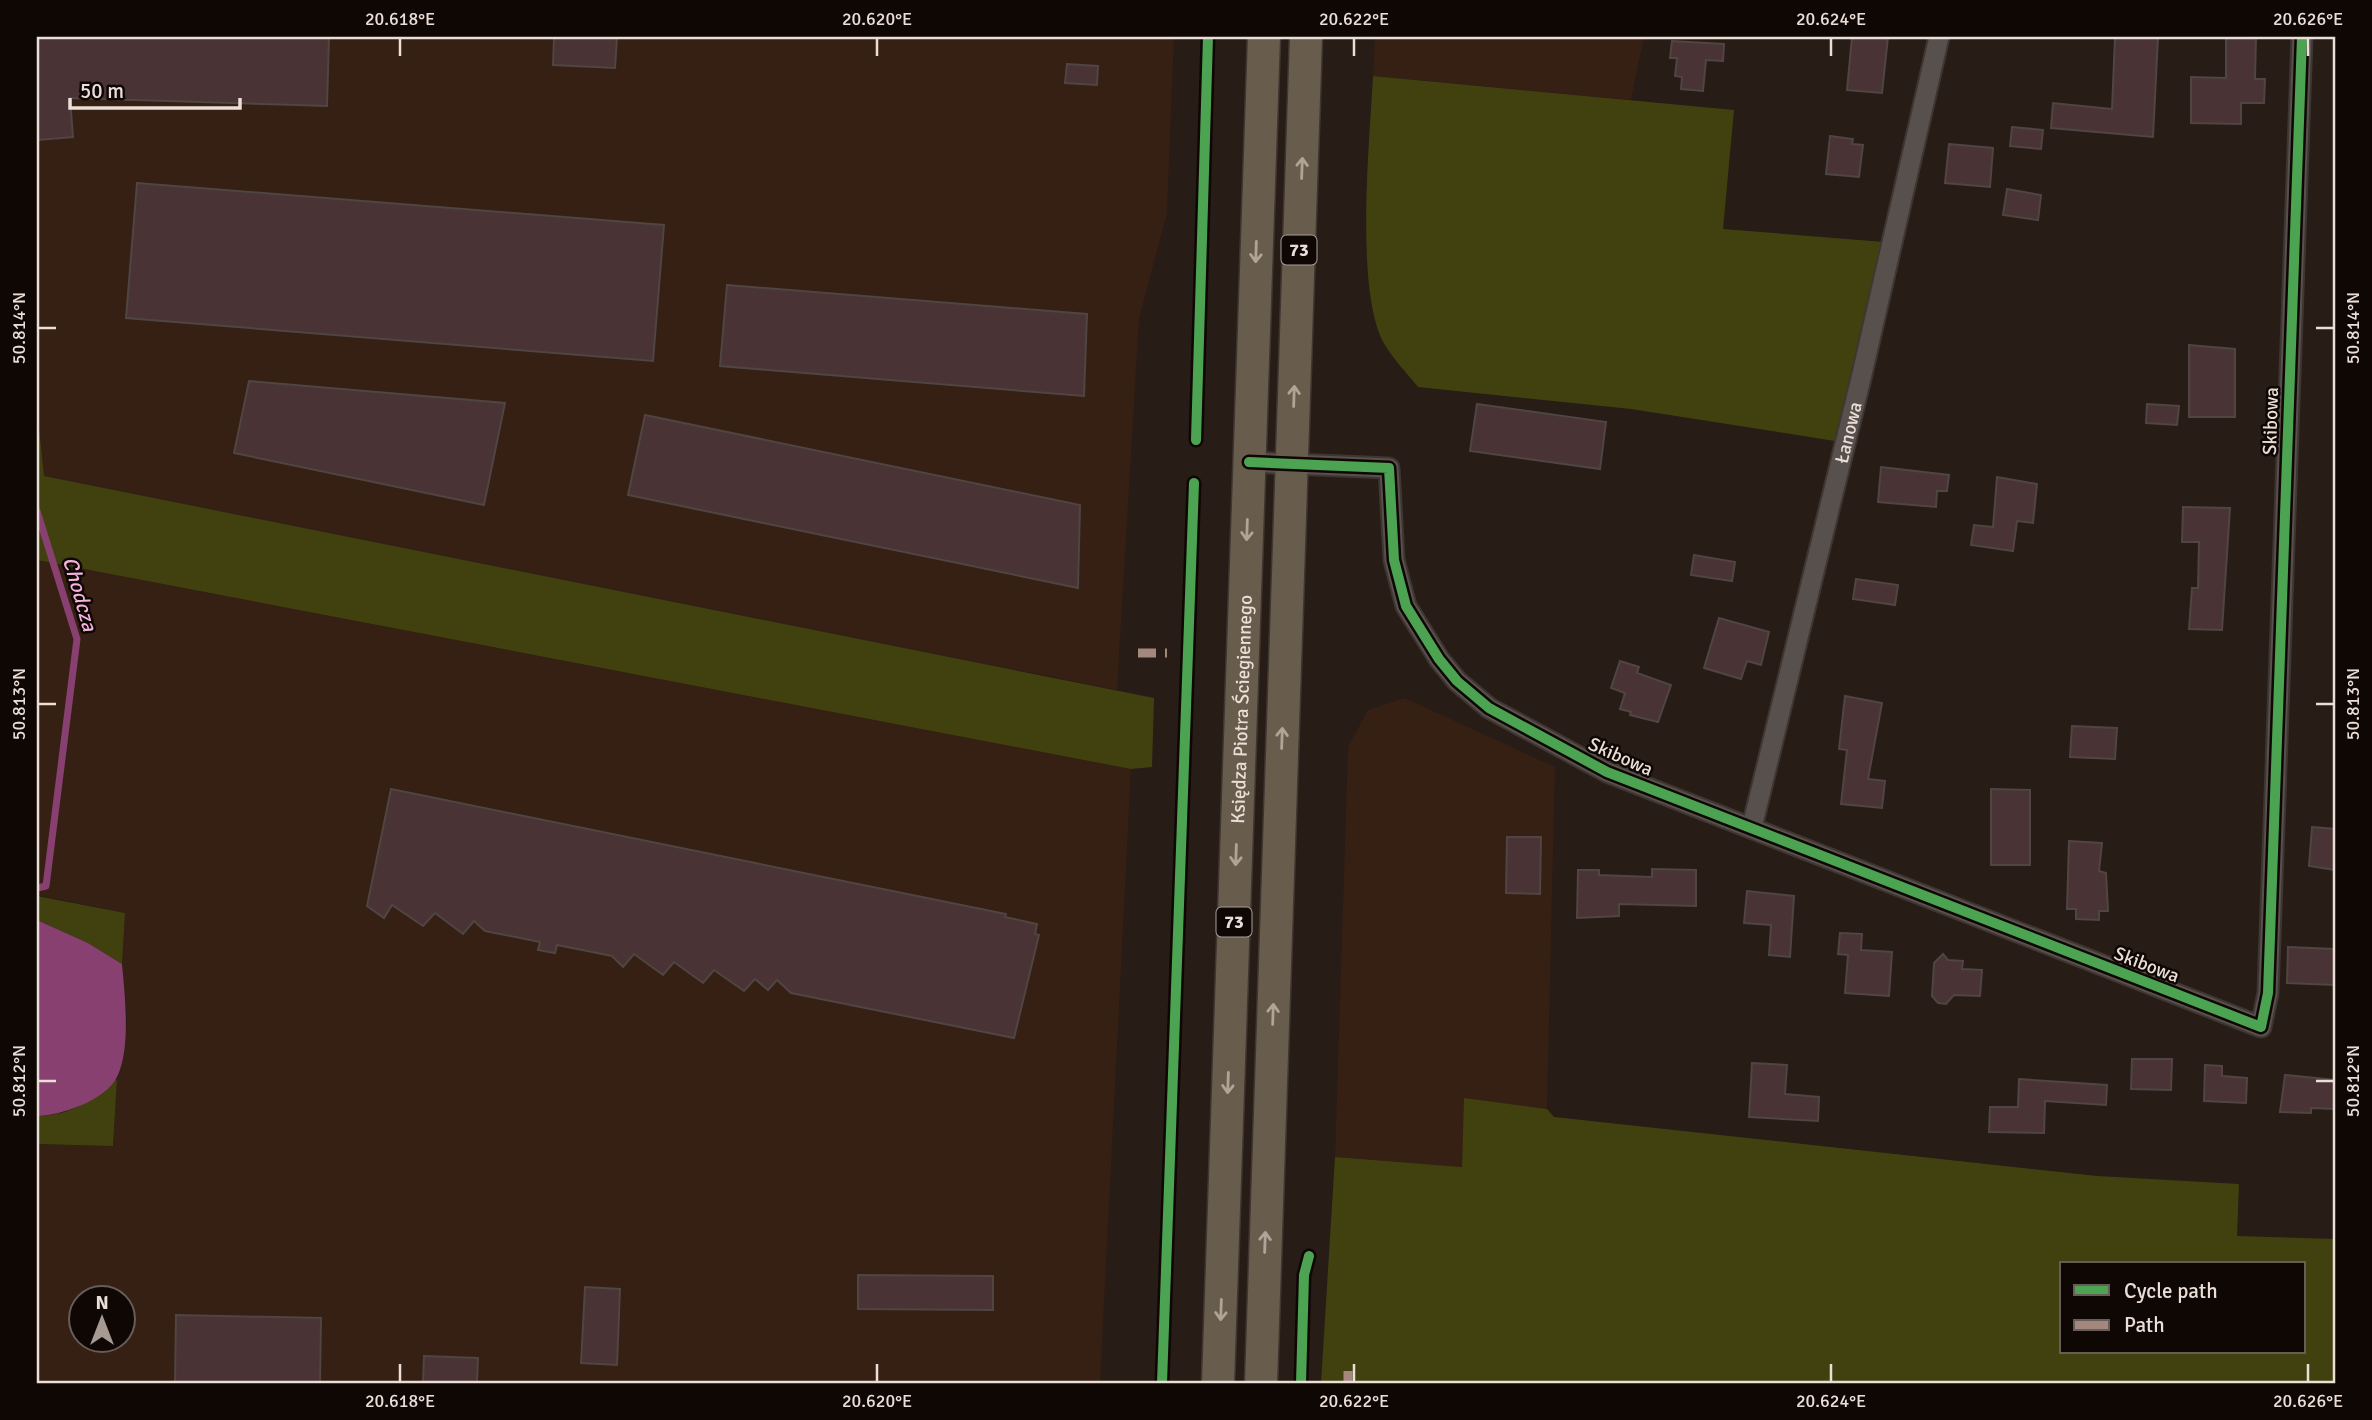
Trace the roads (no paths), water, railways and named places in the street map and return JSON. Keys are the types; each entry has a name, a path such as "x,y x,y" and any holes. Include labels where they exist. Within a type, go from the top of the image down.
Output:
{"main road":[{"name":"Księdza Piotra Ściegiennego","path":"1218,1383 1264,37"},
{"name":"73","path":"1261,1383 1306,37"}],"street":[{"name":"Łanowa","path":"1752,827 1862,374 1938,37"},
{"name":"Skibowa","path":"1249,462 1389,468 1394,560 1406,606 1439,659 1457,681 1489,708 1607,772 2261,1027 2268,993 2302,37"}],"waterway":[{"name":"Chodcza","path":"37,511 77,639 46,886 37,888"}]}
